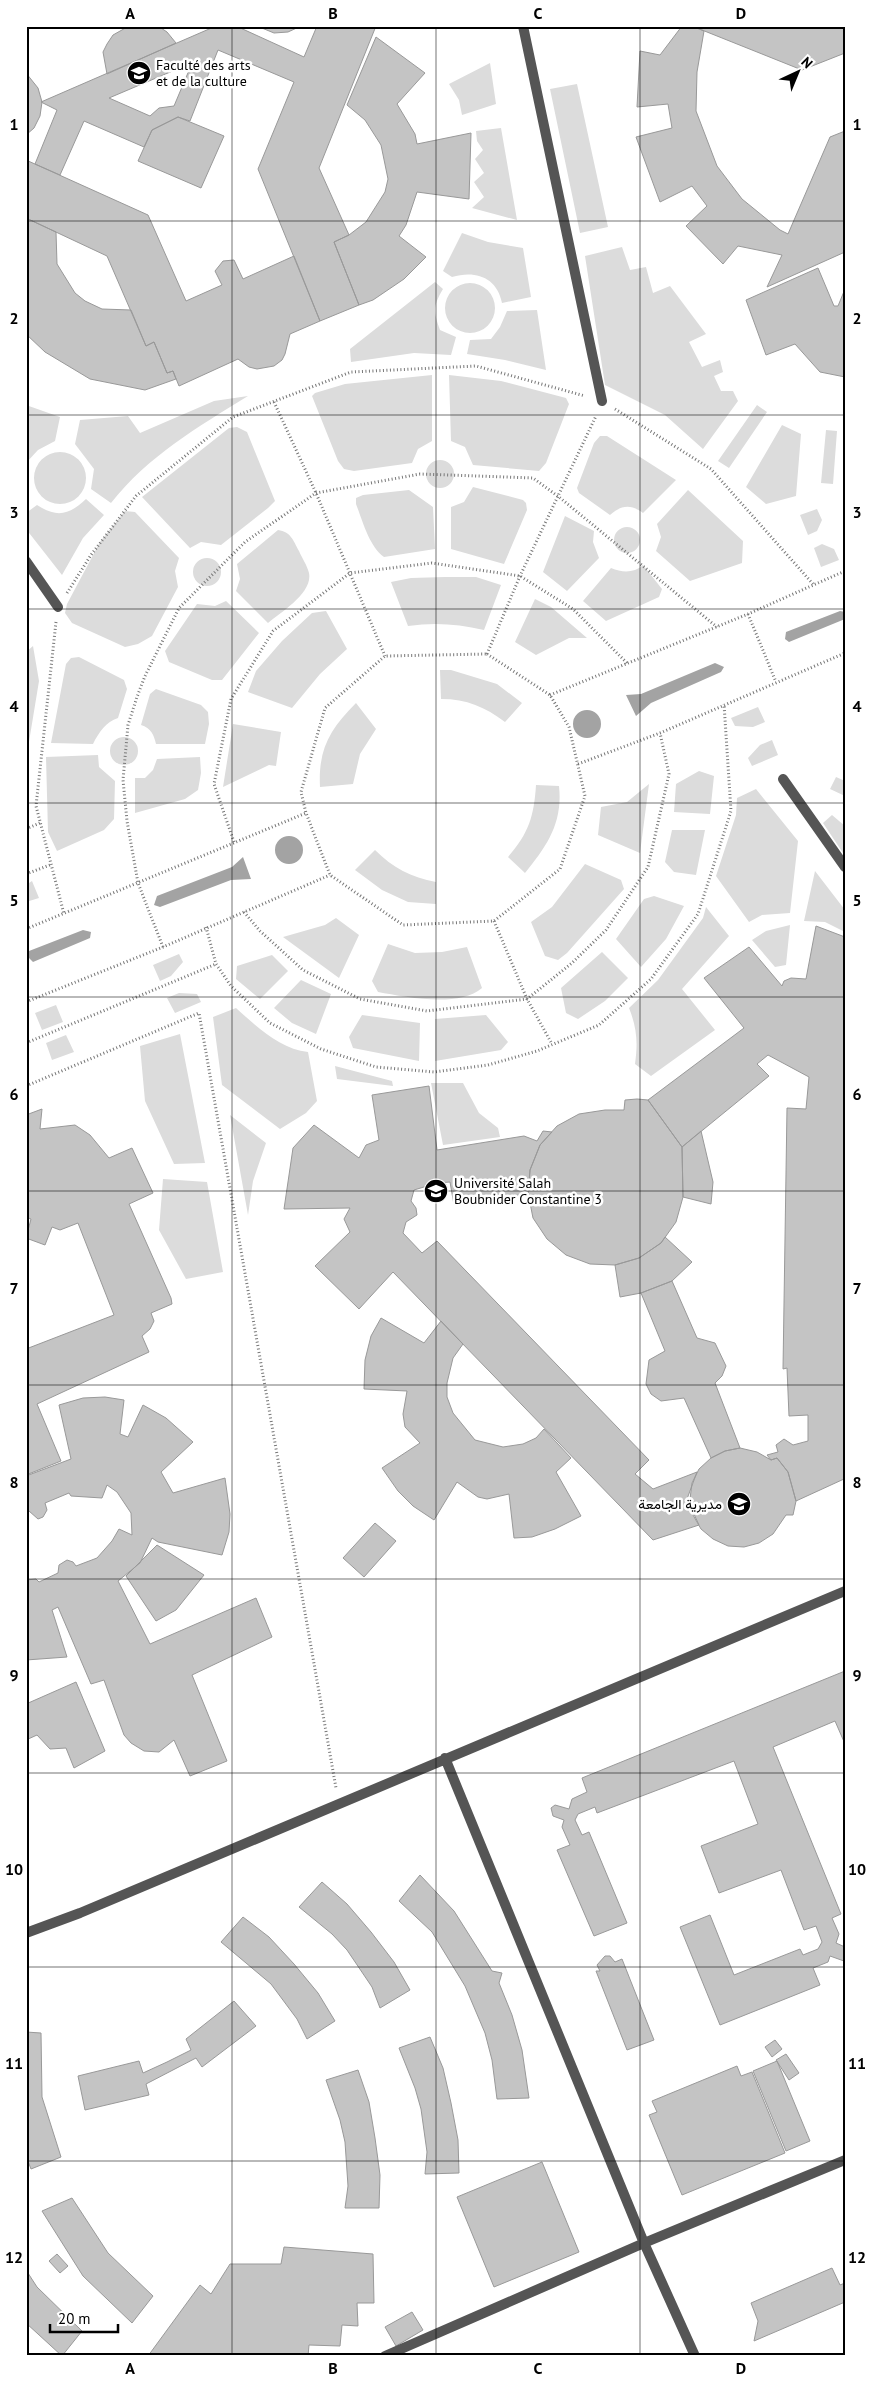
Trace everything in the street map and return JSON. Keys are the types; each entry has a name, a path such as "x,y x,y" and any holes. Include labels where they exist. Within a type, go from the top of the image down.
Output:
{"street":[{"path":"523,26 602,401"},
{"path":"26,561 58,607"},
{"path":"783,779 845,867"},
{"path":"26,1933 80,1913 845,1590"},
{"path":"445,1758 644,2243 695,2356"},
{"path":"385,2356 644,2243 845,2160"}],"path":[{"path":"64,914 36,806 58,607 90,555 136,496 233,417 351,372 476,366 602,401 711,469 813,584"},
{"path":"487,654 520,576 559,497 602,401"},
{"path":"274,402 316,494 385,656"},
{"path":"163,947 138,883 127,821 123,780 128,725 145,676 179,608 244,542 316,494 420,474 533,478 717,626"},
{"path":"234,842 214,784 231,699 273,631 350,573 432,562 520,576 573,609 628,664"},
{"path":"550,695 748,614 845,571"},
{"path":"748,614 776,682"},
{"path":"578,764 660,733 845,653"},
{"path":"487,654 550,695 569,727 585,796 560,869 494,921 403,925 330,875 306,813 300,792 325,708 385,656 487,654"},
{"path":"206,927 216,964 231,986 270,1024 321,1049 376,1067 434,1072 488,1065 537,1051 599,1025 651,979 698,914 731,811 724,704"},
{"path":"244,912 260,931 302,970 360,999 427,1011 527,999 572,963 606,930 648,867 668,774 660,733"},
{"path":"26,929 306,813"},
{"path":"26,829 40,823"},
{"path":"26,874 50,864"},
{"path":"26,1002 163,947 330,875"},
{"path":"494,921 527,999 552,1044"},
{"path":"26,1043 216,964"},
{"path":"26,1086 199,1013 339,1803"}],"shaded area":[{"path":"490,63 496,104 462,115 459,100 449,84"},
{"path":"577,84 608,227 580,233 550,89"},
{"path":"501,128 517,220 472,208 484,197 474,182 484,173 475,159 483,150 477,141 476,131"},
{"path":"462,233 488,242 523,248 531,297 502,303 495,287 484,278 469,274 452,277 443,271"},
{"path":"622,247 630,270 646,267 653,293 670,286 706,334 689,342 702,367 720,360 723,372 714,376 721,391 733,391 738,401 703,449 665,415 605,385 585,256"},
{"path":"435,282 443,289 435,309 440,330 456,337 451,355 414,353 351,362 350,349"},
{"path":"470,283 480,285 488,290 493,298 495,308 493,318 488,326 480,331 470,333 460,331 452,326 447,318 445,308 447,298 452,290 460,285"},
{"path":"537,310 546,370 505,360 467,354 470,340 491,339 500,327 507,311"},
{"path":"432,375 432,441 418,449 412,463 354,471 344,469 338,461 312,396 315,393 345,384"},
{"path":"449,375 501,381 566,398 569,404 546,463 539,471 473,465 465,447 451,441"},
{"path":"248,396 192,431 157,457 125,486 111,503 91,489 94,469 75,444 80,420 128,416 140,433 214,401"},
{"path":"26,405 60,417 55,441 38,450 26,463"},
{"path":"757,405 767,412 729,468 718,461"},
{"path":"782,425 801,434 796,496 766,504 746,487"},
{"path":"237,427 247,432 275,501 221,545 201,542 190,548 142,497 229,428"},
{"path":"826,430 837,431 833,484 821,483"},
{"path":"600,436 607,436 676,480 643,513 634,508 626,507 618,509 610,515 579,493 577,488 594,443"},
{"path":"55,452 65,452 79,459 86,473 86,483 79,497 65,504 55,504 45,500 38,493 34,483 34,473 38,463 45,456"},
{"path":"440,460 450,464 454,474 450,484 440,488 430,484 426,474 430,464"},
{"path":"473,487 523,500 526,503 527,510 504,564 451,549 451,507 464,502"},
{"path":"409,490 433,507 435,549 384,557 374,547 367,533 356,504 356,498 363,495"},
{"path":"688,490 743,541 742,563 690,581 656,551 661,537 657,524"},
{"path":"86,499 104,515 83,538 62,575 26,529 26,513 37,505 51,512 63,513 74,509"},
{"path":"817,509 822,520 817,531 808,535 800,515"},
{"path":"125,511 135,512 179,558 175,571 178,587 152,636 138,644 125,647 72,623 65,613 67,604 100,542"},
{"path":"565,516 594,531 593,542 599,558 567,591 543,572"},
{"path":"627,527 636,531 640,540 636,549 627,553 618,549 614,540 618,531"},
{"path":"278,530 289,535 293,540 307,567 309,580 301,595 288,608 268,623 236,591 240,579 237,564"},
{"path":"822,544 834,549 839,560 821,567 814,548"},
{"path":"207,558 217,562 221,572 217,582 207,586 197,582 193,572 197,562"},
{"path":"643,565 662,589 659,597 606,621 583,601 611,568 628,571 636,570"},
{"path":"476,577 501,585 484,630 446,624 408,626 391,582 411,578"},
{"path":"535,599 551,607 587,638 569,638 536,655 515,642"},
{"path":"226,601 259,633 222,680 212,680 169,662 165,651 197,604 215,606"},
{"path":"326,611 347,649 320,674 292,708 248,692 256,671 282,641 312,613"},
{"path":"840,611 845,612 845,619 789,642 785,639 786,632"},
{"path":"33,646 39,681 27,754 26,652"},
{"path":"79,657 124,680 127,689 118,718 103,728 93,744 51,743 66,664 71,658"},
{"path":"715,663 724,667 721,672 651,703 636,716 626,695 641,694"},
{"path":"440,670 451,670 497,684 522,703 505,722 490,712 467,702 441,699"},
{"path":"156,689 201,705 208,712 209,724 205,744 156,744 152,732 141,725 150,694"},
{"path":"356,703 376,729 360,754 353,784 320,787 321,762 328,740 339,722"},
{"path":"758,707 765,722 753,727 735,726 731,718"},
{"path":"587,710 597,714 601,724 597,734 587,738 577,734 573,724 577,714"},
{"path":"233,724 281,732 276,766 269,765 223,787"},
{"path":"124,737 134,741 138,751 134,761 124,765 114,761 110,751 114,741"},
{"path":"772,740 778,755 752,766 748,758 760,745"},
{"path":"98,755 99,767 115,781 114,819 104,830 57,851 48,832 46,757"},
{"path":"200,757 201,773 198,790 185,799 135,813 135,778 145,778 153,770 157,759"},
{"path":"699,771 714,776 710,814 674,812 676,784"},
{"path":"836,777 845,781 845,796 830,789"},
{"path":"649,784 640,853 598,835 601,807 627,802"},
{"path":"536,785 559,786 560,799 556,823 552,833 525,873 508,857 526,832 534,806"},
{"path":"756,789 798,841 790,913 762,915 749,922 716,876 736,815 737,798"},
{"path":"832,815 845,826 845,856 823,823"},
{"path":"672,830 705,830 696,875 674,872 665,862"},
{"path":"289,836 299,840 303,850 299,860 289,864 279,860 275,850 279,840"},
{"path":"375,850 403,871 436,882 436,904 408,902 382,890 355,870"},
{"path":"243,857 251,879 231,880 160,907 154,905 157,896 232,867"},
{"path":"585,864 621,880 624,889 567,953 558,960 545,956 531,922 552,907"},
{"path":"815,871 845,910 845,932 825,922 804,921"},
{"path":"32,881 39,898 26,902 26,885"},
{"path":"654,896 684,906 666,939 641,967 616,939 644,899"},
{"path":"706,907 729,936 682,989 715,1030 651,1076 635,1064 636,1036 629,1008 658,980 703,918"},
{"path":"336,918 359,935 339,978 283,937 325,925"},
{"path":"790,925 786,965 775,967 752,940 766,931"},
{"path":"83,930 91,932 90,938 33,962 29,958 29,951"},
{"path":"388,944 415,953 442,952 467,947 482,988 460,998 446,999 417,998 378,992 372,981"},
{"path":"602,952 628,978 605,1001 578,1019 566,1013 561,988"},
{"path":"179,954 183,962 171,976 160,981 153,965"},
{"path":"272,955 288,971 260,999 236,979 237,966"},
{"path":"301,980 331,994 316,1034 292,1023 274,1008"},
{"path":"179,993 197,994 201,1002 175,1013 167,998"},
{"path":"56,1005 63,1022 42,1030 35,1013"},
{"path":"236,1008 278,1042 308,1052 317,1101 306,1113 280,1129 222,1085 213,1017"},
{"path":"362,1015 420,1023 419,1061 353,1048 349,1037"},
{"path":"486,1015 508,1042 501,1050 435,1061 435,1019"},
{"path":"180,1034 205,1163 174,1164 145,1101 140,1046"},
{"path":"66,1035 74,1052 52,1060 46,1043"},
{"path":"335,1066 392,1081 393,1086 337,1079"},
{"path":"431,1083 463,1083 479,1113 498,1128 500,1137 443,1145"},
{"path":"230,1115 266,1143 253,1181 248,1215"},
{"path":"163,1179 207,1182 223,1272 186,1279 159,1230"}],"building":[{"path":"129,26 158,26 167,32 176,43 107,74 103,52 113,35"},
{"path":"216,26 236,26 304,57 317,26 376,26 319,168 349,235 334,242 359,305 320,321 258,169 294,82 218,50 190,121 178,117 152,130 144,147 84,121 60,175 35,164 57,110 41,102","holes":["182,67 183,71 190,68 174,106 159,108 150,116 109,98"]},
{"path":"257,26 301,26 288,32 274,33"},
{"path":"682,26 692,26 704,31 697,72 696,111 717,166 742,199 780,230 788,234 830,137 845,131 845,252 767,287 782,255 738,246 723,264 686,226 707,206 692,186 660,202 636,137 672,128 668,104 637,107 640,51 660,55"},
{"path":"692,26 845,26 845,53 802,70"},
{"path":"376,37 425,73 397,104 415,134 417,144 471,133 469,199 417,192 406,225 399,236 426,257 404,279 373,300 359,305 334,242 349,235 366,222 385,192 388,179 381,145 365,120 347,105"},
{"path":"26,73 38,88 42,102 40,116 34,128 26,135"},
{"path":"178,117 224,136 201,188 138,161 152,130"},
{"path":"26,160 148,215 186,301 222,285 215,271 223,261 234,260 243,279 294,256 320,321 290,334 282,360 274,366 257,369 249,367 238,359 179,386 173,371 167,373 154,342 146,346 107,256 26,218"},
{"path":"26,218 56,232 57,264 75,293 85,301 102,309 131,310 146,346 154,342 167,373 173,371 176,379 145,390 90,379 45,352 26,334"},
{"path":"818,268 834,306 838,306 845,289 845,377 820,372 795,344 766,355 746,300"},
{"path":"816,926 845,937 844,1479 796,1501 788,1472 777,1458 771,1460 767,1455 778,1452 776,1445 784,1439 793,1445 808,1441 808,1415 789,1416 787,1368 783,1369 787,1108 806,1109 809,1077 768,1055 757,1064 769,1076 682,1147 648,1100 744,1028 704,978 749,947 782,986 784,981 791,978 806,979"},
{"path":"429,1086 437,1150 524,1136 537,1141 543,1131 552,1132 540,1145 530,1170 528,1201 525,1194 454,1205 450,1182 437,1183 414,1190 411,1201 416,1208 417,1215 406,1222 403,1233 422,1253 437,1241 649,1460 635,1474 653,1489 697,1472 687,1499 699,1525 653,1540 393,1272 359,1309 315,1266 350,1232 344,1219 350,1208 284,1209 293,1148 314,1125 359,1158 366,1145 379,1140 372,1095"},
{"path":"625,1100 648,1100 682,1147 683,1197 676,1222 661,1243 639,1258 615,1265 590,1264 566,1255 547,1239 533,1218 528,1193 530,1170 540,1145 557,1126 579,1114 605,1110 624,1110"},
{"path":"42,1109 40,1129 75,1125 90,1135 109,1158 132,1148 153,1193 129,1204 172,1304 151,1313 154,1321 150,1329 142,1336 149,1352 37,1404 61,1461 26,1475 26,1349 114,1315 78,1223 60,1230 52,1227 45,1245 26,1238 31,1219 26,1217 26,1115"},
{"path":"701,1131 713,1182 711,1204 683,1197 682,1147"},
{"path":"665,1237 692,1262 672,1281 641,1293 620,1297 615,1265 639,1258 661,1243"},
{"path":"672,1281 697,1338 715,1343 726,1366 722,1376 715,1383 740,1448 725,1451 711,1458 684,1398 661,1401 651,1394 646,1384 649,1360 665,1351 641,1293"},
{"path":"381,1318 424,1343 441,1321 463,1344 453,1358 447,1383 447,1397 453,1413 475,1440 503,1447 523,1444 536,1438 544,1429 571,1458 556,1472 581,1516 555,1529 532,1537 514,1538 509,1494 487,1499 478,1497 457,1482 434,1520 413,1506 398,1491 382,1468 420,1443 405,1427 403,1414 407,1391 364,1389 365,1360 371,1336"},
{"path":"105,1397 124,1400 120,1434 128,1437 143,1405 166,1418 193,1442 161,1472 173,1493 225,1478 230,1514 229,1532 222,1555 158,1542 152,1538 140,1563 118,1581 150,1644 256,1598 272,1637 192,1675 227,1761 190,1776 174,1740 159,1752 144,1751 131,1743 124,1735 104,1680 91,1684 58,1607 52,1610 67,1657 26,1660 26,1580 36,1579 39,1582 58,1573 59,1565 67,1560 73,1562 76,1566 97,1558 112,1541 119,1529 132,1535 131,1513 117,1492 107,1485 102,1498 71,1496 69,1493 45,1503 47,1510 43,1517 38,1519 29,1511 26,1512 26,1476 71,1459 59,1405 83,1398"},
{"path":"740,1448 757,1452 771,1460 777,1458 788,1472 796,1501 793,1515 786,1515 773,1534 759,1543 744,1547 728,1546 713,1539 701,1529 693,1515 690,1499 692,1483 699,1469 711,1458 725,1451"},
{"path":"375,1523 396,1541 364,1577 343,1558"},
{"path":"157,1545 204,1575 176,1610 156,1621 126,1576"},
{"path":"845,1671 845,1744 835,1721 773,1747 841,1914 832,1918 839,1934 836,1943 845,1947 844,1961 830,1956 828,1962 813,1968 820,1985 720,2025 680,1927 710,1915 734,1975 800,1949 803,1955 818,1949 822,1942 816,1926 804,1930 781,1870 719,1893 701,1846 758,1824 734,1761 597,1813 595,1807 578,1814 575,1820 582,1835 589,1832 627,1923 594,1936 557,1850 570,1845 562,1827 564,1820 553,1816 551,1808 555,1805 569,1809 572,1799 587,1792 582,1778"},
{"path":"76,1682 105,1751 74,1768 66,1748 50,1749 37,1735 26,1740 26,1704"},
{"path":"420,1875 454,1911 492,1971 502,1973 499,1983 512,2015 522,2050 529,2098 497,2099 492,2060 485,2033 465,1986 432,1932 399,1901"},
{"path":"322,1882 347,1904 371,1932 394,1962 410,1990 380,2008 372,1987 347,1950 332,1934 299,1907"},
{"path":"243,1917 269,1937 294,1964 318,1993 335,2021 307,2039 297,2019 271,1984 221,1942"},
{"path":"605,1956 610,1956 615,1962 622,1959 654,2040 627,2050 596,1971 600,1971 597,1965"},
{"path":"234,2001 256,2026 202,2067 196,2058 146,2084 149,2095 85,2110 78,2076 139,2061 143,2073 167,2062 191,2050 186,2039"},
{"path":"26,2032 41,2033 42,2097 61,2157 31,2169 26,2156"},
{"path":"430,2037 443,2068 451,2103 458,2140 459,2173 425,2174 427,2152 421,2109 399,2048"},
{"path":"775,2040 782,2049 772,2057 765,2047"},
{"path":"786,2054 799,2073 789,2080 776,2060"},
{"path":"777,2061 810,2141 786,2151 753,2071"},
{"path":"737,2066 741,2076 752,2072 785,2153 682,2195 649,2115 657,2112 652,2101"},
{"path":"358,2070 369,2102 375,2138 380,2175 379,2208 345,2208 348,2186 345,2142 340,2120 326,2080"},
{"path":"542,2162 579,2252 494,2287 457,2197"},
{"path":"72,2198 108,2253 153,2296 132,2323 83,2276 42,2211"},
{"path":"284,2247 373,2254 374,2303 357,2303 358,2326 342,2325 340,2346 309,2345 308,2356 148,2356 200,2285 211,2294 230,2264 281,2264"},
{"path":"57,2254 68,2266 60,2273 49,2261"},
{"path":"832,2268 840,2285 845,2283 845,2302 754,2341 758,2321 751,2303"},
{"path":"26,2270 37,2287 82,2331 62,2356 26,2323"},
{"path":"412,2312 423,2330 396,2346 385,2327"}],"place":[{"name":"Faculté des arts et de la culture","path":"139,73"},
{"name":"Université Salah Boubnider Constantine 3","path":"436,1191"},
{"name":"مديرية الجامعة","path":"739,1504"}]}
